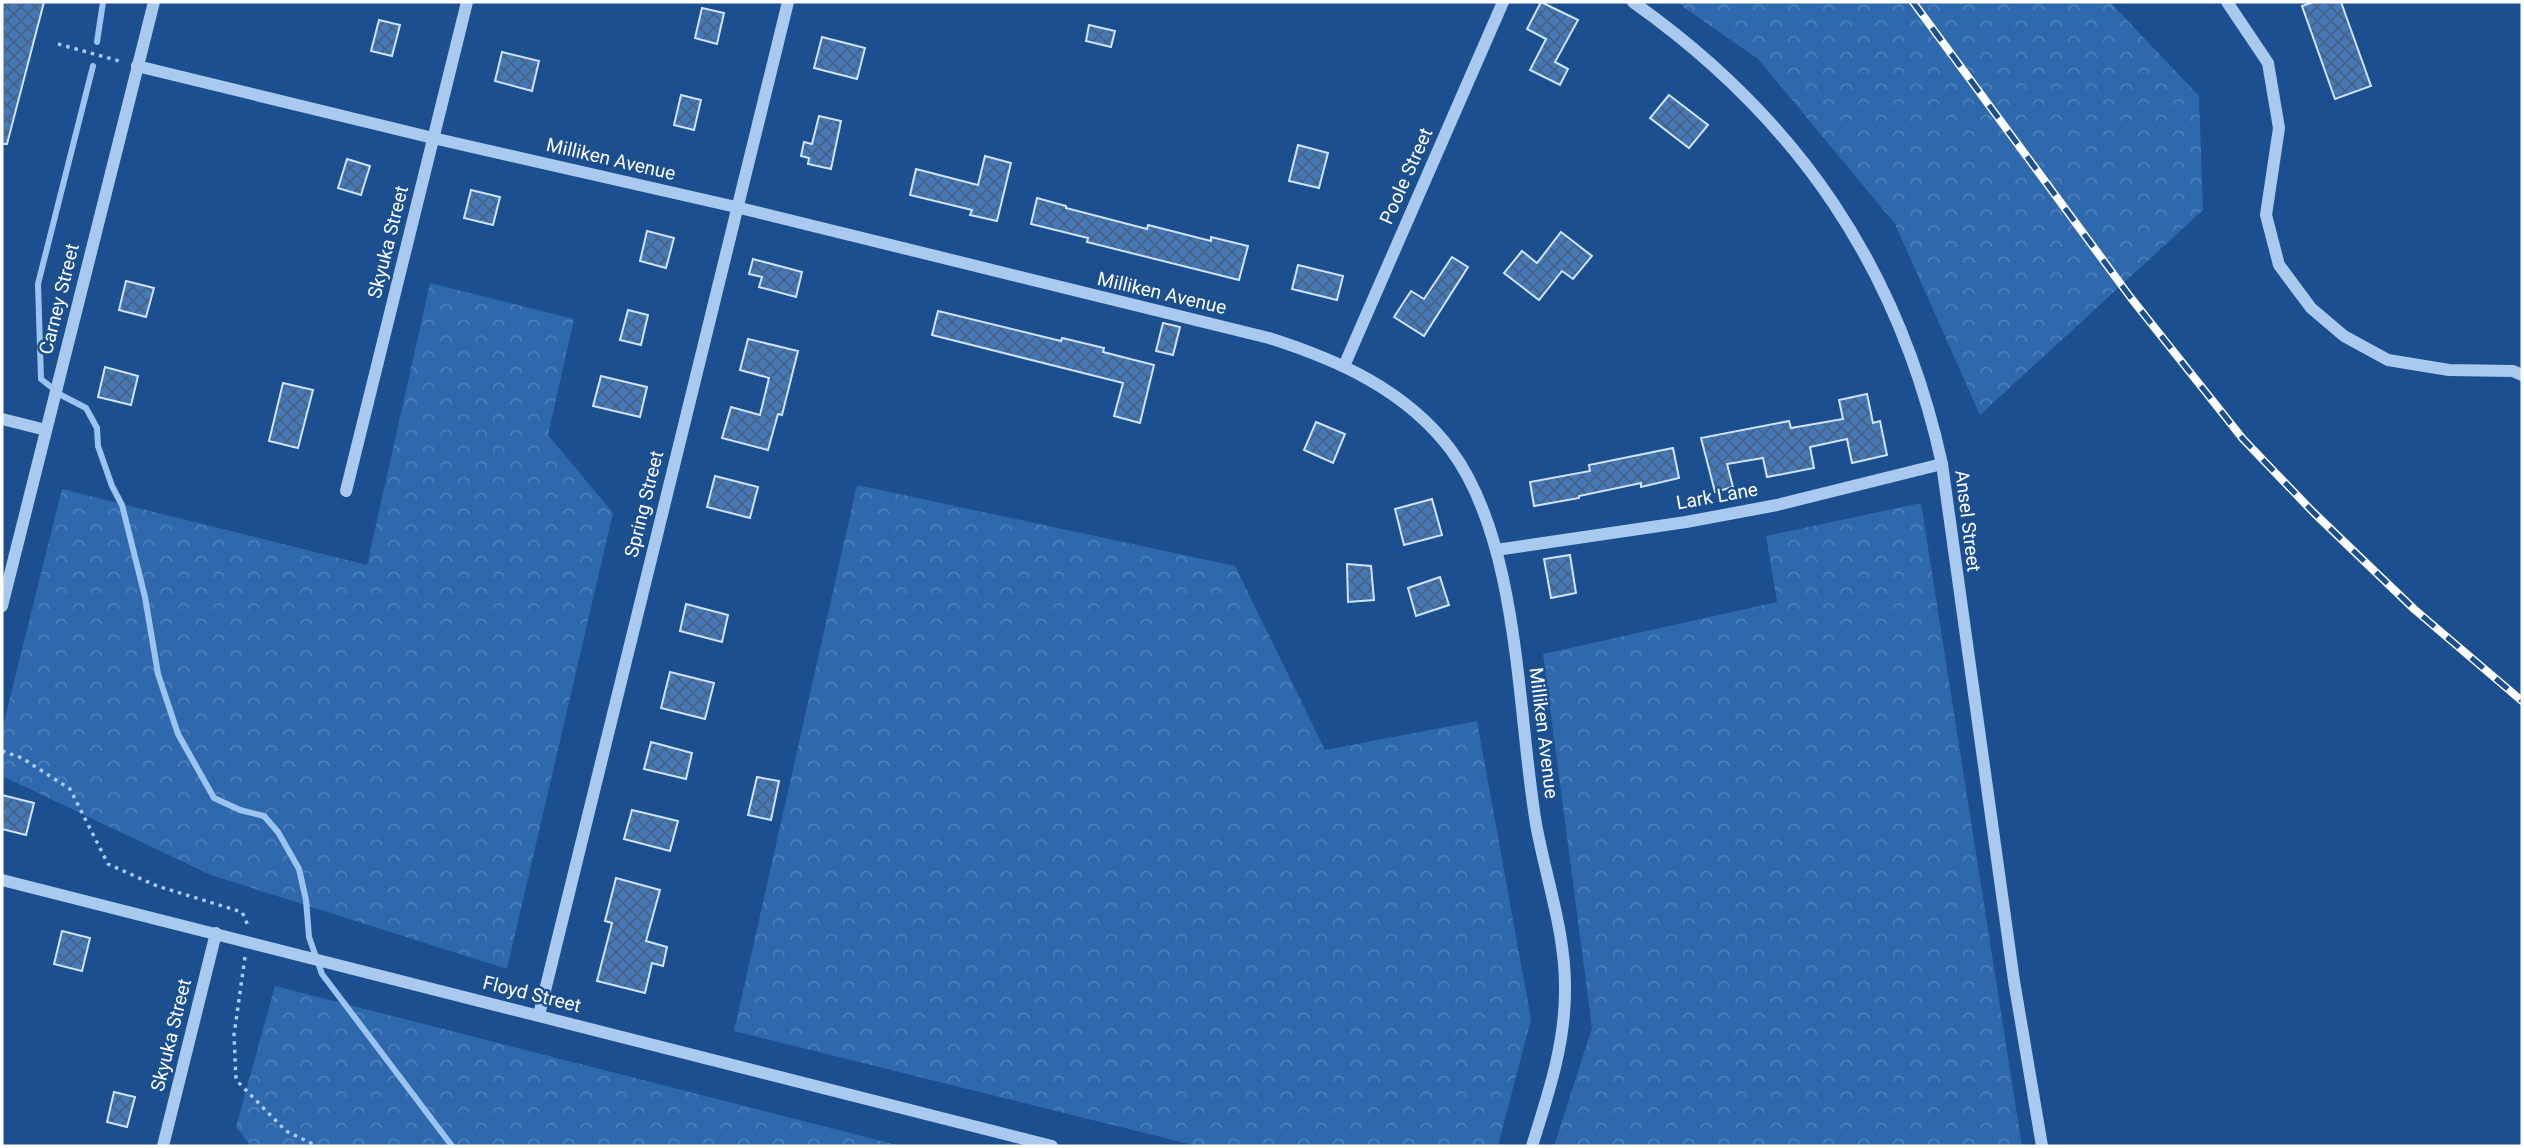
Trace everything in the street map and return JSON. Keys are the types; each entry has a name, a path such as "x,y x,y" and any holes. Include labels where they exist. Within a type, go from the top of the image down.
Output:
{"street":[{"name":"Carney Street","path":"2,606 153,2"},
{"name":"Skyuka Street","path":"346,491 467,2"},
{"name":"Spring Street","path":"539,1015 788,2"},
{"name":"Poole Street","path":"1344,366 1503,2"},
{"name":"Ansel Street","path":"1633,2 1677,35 1744,94 1786,139 1824,188 1857,239 1886,294 1909,351 1942,464 2010,954 2042,1146"},
{"path":"2227,2 2268,63 2279,128 2266,215 2279,265 2311,308 2344,337 2388,360 2449,370 2514,371 2522,375"},
{"name":"Milliken Avenue","path":"138,66 433,138 736,207 1269,338 1344,366 1408,405 1431,426 1452,451 1470,481 1496,550 1511,628 1536,824 1562,943 1565,990 1562,1037 1552,1083 1532,1146"},
{"path":"2,419 46,430"},
{"name":"Lark Lane","path":"1496,550 1686,522 1777,505 1942,464"},
{"name":"Floyd Street","path":"2,880 1052,1146"},
{"name":"Skyuka Street","path":"163,1146 216,933"}],"path":[{"path":"58,44 138,66"},
{"path":"2,751 22,758 70,789 108,864 157,886 242,912 249,926 234,1035 236,1080 286,1131 317,1146"}],"green space":[{"path":"1676,2 2110,2 2199,96 2203,210 1980,415 1895,224 1758,59"},
{"path":"430,283 574,319 548,435 613,513 507,969 211,875 2,776 2,730 62,489 367,565"},
{"path":"857,485 1235,566 1325,750 1477,721 1531,1019 1498,1146 1197,1146 734,1031"},
{"path":"1921,503 2022,1146 1554,1146 1592,1028 1543,654 1777,602 1766,536"},
{"path":"275,986 901,1146 251,1146 236,1127"}],"building":[{"path":"2,2 44,2 7,144 2,144"},
{"path":"1541,2 1578,20 1555,62 1568,69 1560,85 1530,70 1546,39 1527,29"},
{"path":"2313,2 2341,2 2371,86 2335,99 2302,6"},
{"path":"702,8 724,13 717,44 695,38"},
{"path":"379,20 400,25 392,56 371,51"},
{"path":"1089,25 1115,31 1111,47 1086,41"},
{"path":"822,37 865,48 857,79 814,68"},
{"path":"502,52 539,61 532,91 495,81"},
{"path":"681,95 701,100 694,130 674,125"},
{"path":"1669,95 1708,125 1689,148 1650,118"},
{"path":"819,116 841,121 831,169 808,164 809,158 801,156 804,142 812,144"},
{"path":"1298,145 1328,153 1319,188 1289,181"},
{"path":"985,156 1011,163 997,221 970,215 972,210 910,195 916,169 978,185"},
{"path":"347,159 370,166 361,195 338,188"},
{"path":"471,190 500,197 493,225 464,218"},
{"path":"1037,198 1147,229 1148,225 1211,241 1211,237 1248,246 1239,280 1087,242 1088,238 1031,224"},
{"path":"647,231 674,238 666,268 640,261"},
{"path":"1561,232 1592,256 1573,279 1562,271 1539,300 1504,273 1522,251 1537,263"},
{"path":"1452,257 1468,267 1424,336 1394,317 1411,291 1424,299"},
{"path":"753,259 802,272 796,297 759,287 762,277 749,274"},
{"path":"1298,265 1343,276 1337,300 1292,289"},
{"path":"126,281 154,288 146,317 119,310"},
{"path":"628,310 648,315 641,345 620,340"},
{"path":"938,311 1061,341 1062,338 1104,348 1103,352 1154,365 1140,423 1114,416 1123,383 932,335"},
{"path":"1163,323 1180,327 1173,355 1156,351"},
{"path":"748,339 798,351 782,415 778,414 768,450 722,438 731,407 760,415 769,378 740,370"},
{"path":"105,367 138,376 131,405 98,397"},
{"path":"601,376 647,387 640,417 593,406"},
{"path":"283,383 313,390 298,448 269,441"},
{"path":"1867,394 1873,423 1880,421 1887,455 1852,463 1847,439 1810,447 1814,468 1767,477 1763,458 1727,464 1733,487 1715,492 1701,438 1789,421 1791,428 1843,419 1839,400"},
{"path":"1316,422 1345,434 1333,463 1304,450"},
{"path":"1673,448 1679,478 1641,487 1641,483 1534,506 1530,482 1590,471 1589,465"},
{"path":"715,476 758,487 750,518 707,507"},
{"path":"1432,499 1442,535 1404,545 1395,509"},
{"path":"1570,555 1576,593 1551,598 1544,559"},
{"path":"1347,564 1371,566 1374,600 1348,602"},
{"path":"1440,577 1449,605 1416,616 1408,588"},
{"path":"686,604 728,615 722,642 680,631"},
{"path":"670,672 714,683 705,719 661,708"},
{"path":"651,742 692,753 686,779 644,769"},
{"path":"757,777 779,781 771,820 748,815"},
{"path":"2,795 34,803 26,835 2,829"},
{"path":"632,810 678,821 670,851 624,839"},
{"path":"616,878 660,890 646,941 667,947 663,966 652,963 645,993 597,981 612,923 605,921"},
{"path":"62,931 90,938 82,971 54,964"},
{"path":"114,1092 135,1097 127,1127 107,1122"}],"waterway":[{"path":"97,42 103,2"},
{"path":"93,66 38,284 41,379 61,395 86,408 97,428 98,446 112,486 122,505 145,597 158,674 178,734 214,798 240,810 264,816 278,832 299,869 306,900 309,937 322,974 452,1146"}],"railway":[{"path":"1913,2 2131,298 2243,439 2313,512 2414,609 2522,701"}]}
